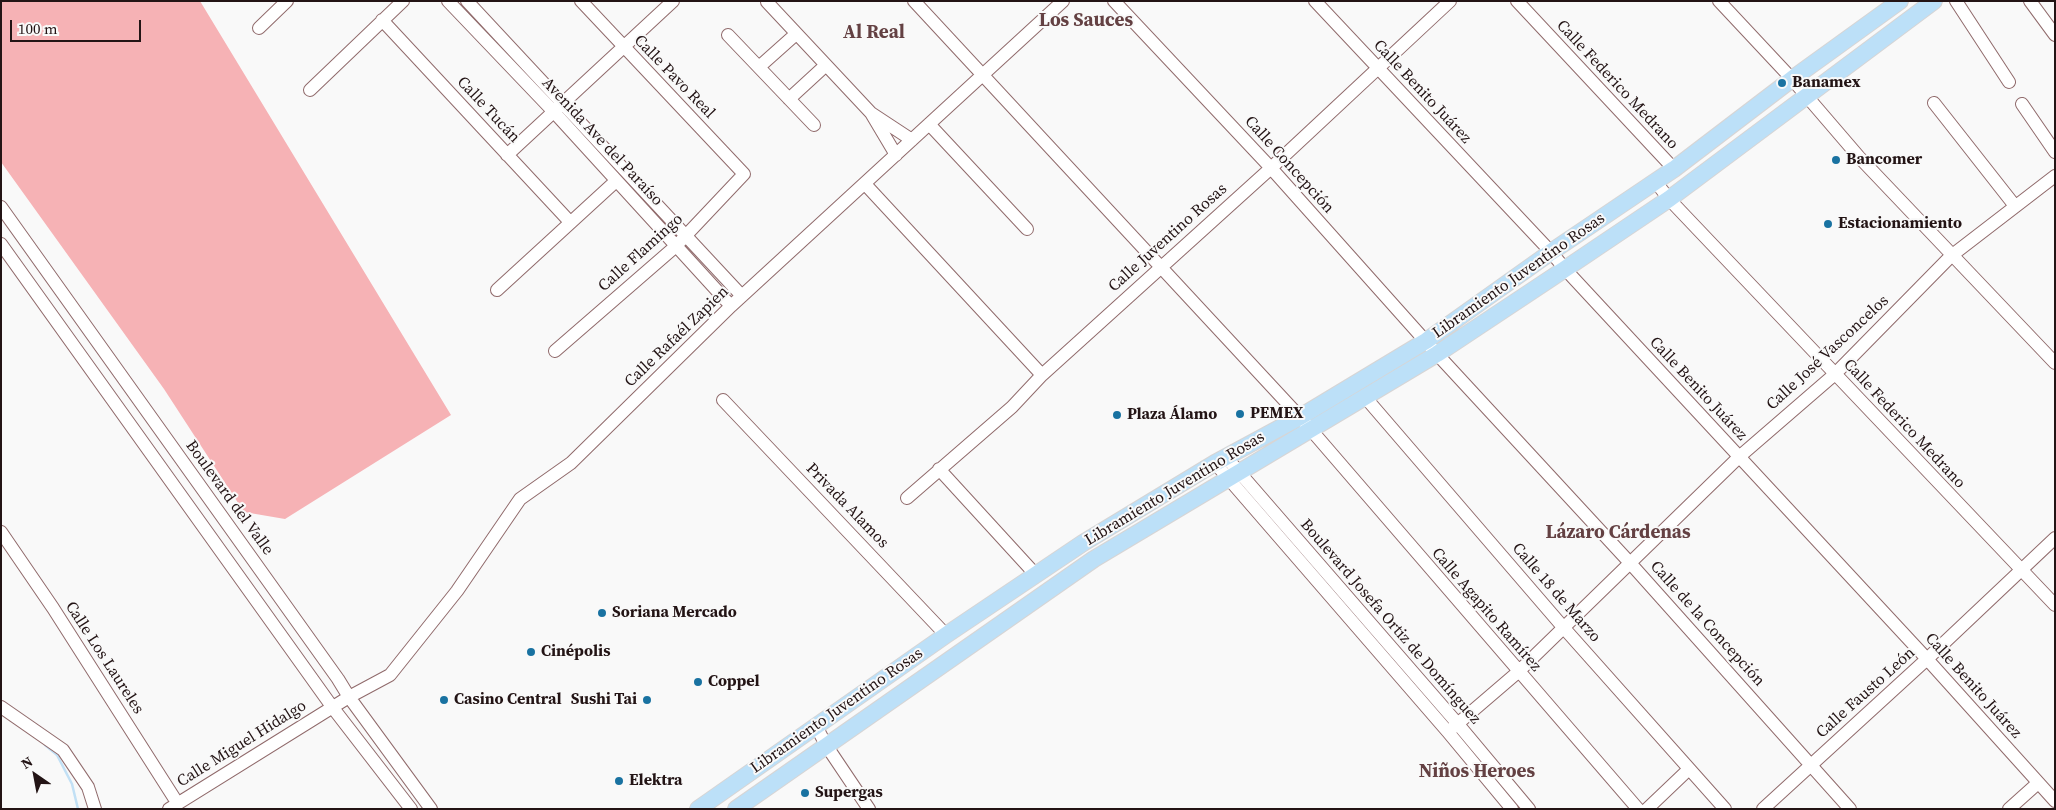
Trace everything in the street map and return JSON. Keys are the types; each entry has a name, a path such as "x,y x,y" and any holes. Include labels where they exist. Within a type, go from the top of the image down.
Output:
{"main road":[{"name":"Libramiento Juventino Rosas","path":"698,809 946,635 1083,543 1220,460 1300,417 1426,340 1674,169 1792,79 1900,1"},
{"name":"Libramiento Juventino Rosas","path":"736,809 1094,559 1437,354 1669,199 1934,1"},
{"path":"1083,543 1094,559"}],"street":[{"path":"259,28 287,1"},
{"path":"310,90 403,1"},
{"name":"Avenida Ave del Paraíso","path":"448,1 554,112 731,306"},
{"name":"Avenida Ave del Paraíso","path":"466,1 742,296"},
{"name":"Calle Pavo Real","path":"581,1 623,48 744,174"},
{"path":"507,155 673,1"},
{"name":"Calle Agapito Ramírez","path":"914,1 1300,417 1638,809"},
{"name":"Calle Rafaél Zapien","path":"333,708 349,697 390,675 457,591 520,499 570,463 731,306 1063,1"},
{"name":"Calle Concepción","path":"1114,1 1271,168 1437,354"},
{"name":"Calle Benito Juárez","path":"1315,1 1551,252 1927,659 2038,784 2053,796"},
{"name":"Calle Juventino Rosas","path":"907,498 1012,406 1042,375 1271,168 1450,1"},
{"name":"Calle Federico Medrano","path":"1517,1 1674,169"},
{"path":"1719,1 1792,79 1859,157 1951,256 2055,363"},
{"path":"1956,1 2009,82"},
{"path":"2030,1 2055,35"},
{"path":"767,2 871,113 896,155"},
{"name":"Calle Tucán","path":"382,20 570,222"},
{"path":"759,67 796,34"},
{"path":"728,35 814,125"},
{"path":"789,99 826,65"},
{"path":"1934,103 2015,206"},
{"path":"2022,104 2055,152"},
{"path":"871,113 897,128 912,140"},
{"path":"929,124 1027,229"},
{"name":"Calle Flamingo","path":"555,351 687,236 744,174"},
{"name":"Calle José Vasconcelos","path":"1453,727 1518,672 1740,457 1835,374 1951,256 2055,176"},
{"path":"497,290 616,181"},
{"name":"Calle Federico Medrano","path":"1655,181 1669,199 2055,605"},
{"path":"864,184 1042,375"},
{"name":"Boulevard del Valle","path":"1,207 275,590 349,697 431,809"},
{"path":"1,244 333,708 411,809"},
{"name":"Calle de la Concepción","path":"1437,354 1631,564 1850,809"},
{"name":"Calle 18 de Marzo","path":"1365,397 1563,627 1725,809"},
{"path":"122,413 139,400"},
{"name":"Privada Alamos","path":"723,400 946,635"},
{"name":"Boulevard Josefa Ortiz de Domínguez","path":"1220,460 1453,727 1529,809"},
{"path":"939,469 1036,575"},
{"name":"Calle Los Laureles","path":"1,532 53,608 173,806"},
{"name":"Calle Fausto León","path":"1763,809 1927,659 2055,538"},
{"path":"258,603 275,590"},
{"path":"1,707 63,750 88,788 95,809"},
{"name":"Calle Miguel Hidalgo","path":"173,806 333,708"},
{"path":"816,726 826,745 869,809"},
{"name":"Boulevard Josefa Ortiz de Domínguez","path":"1453,727 1512,809"},
{"path":"1647,809 1689,768"},
{"path":"393,784 408,787 415,786"},
{"path":"2009,809 2038,784"}],"shaded area":[{"path":"1,1 200,1 451,415 285,519 244,512 164,389 1,162"}],"waterway":[{"path":"45,745 57,755 72,784 78,809"}],"place":[{"name":"Banamex","path":"1782,83"},
{"name":"Bancomer","path":"1836,160"},
{"name":"Estacionamiento","path":"1828,224"},
{"name":"PEMEX","path":"1240,414"},
{"name":"Plaza Álamo","path":"1117,415"},
{"name":"Soriana Mercado","path":"602,613"},
{"name":"Cinépolis","path":"531,652"},
{"name":"Coppel","path":"698,682"},
{"name":"Casino Central","path":"444,700"},
{"name":"Sushi Tai","path":"647,700"},
{"name":"Elektra","path":"619,781"},
{"name":"Supergas","path":"805,793"}],"district":[{"name":"Los Sauces","path":"1086,21"},
{"name":"Al Real","path":"874,33"},
{"name":"Lázaro Cárdenas","path":"1618,533"},
{"name":"Niños Heroes","path":"1477,772"}]}
